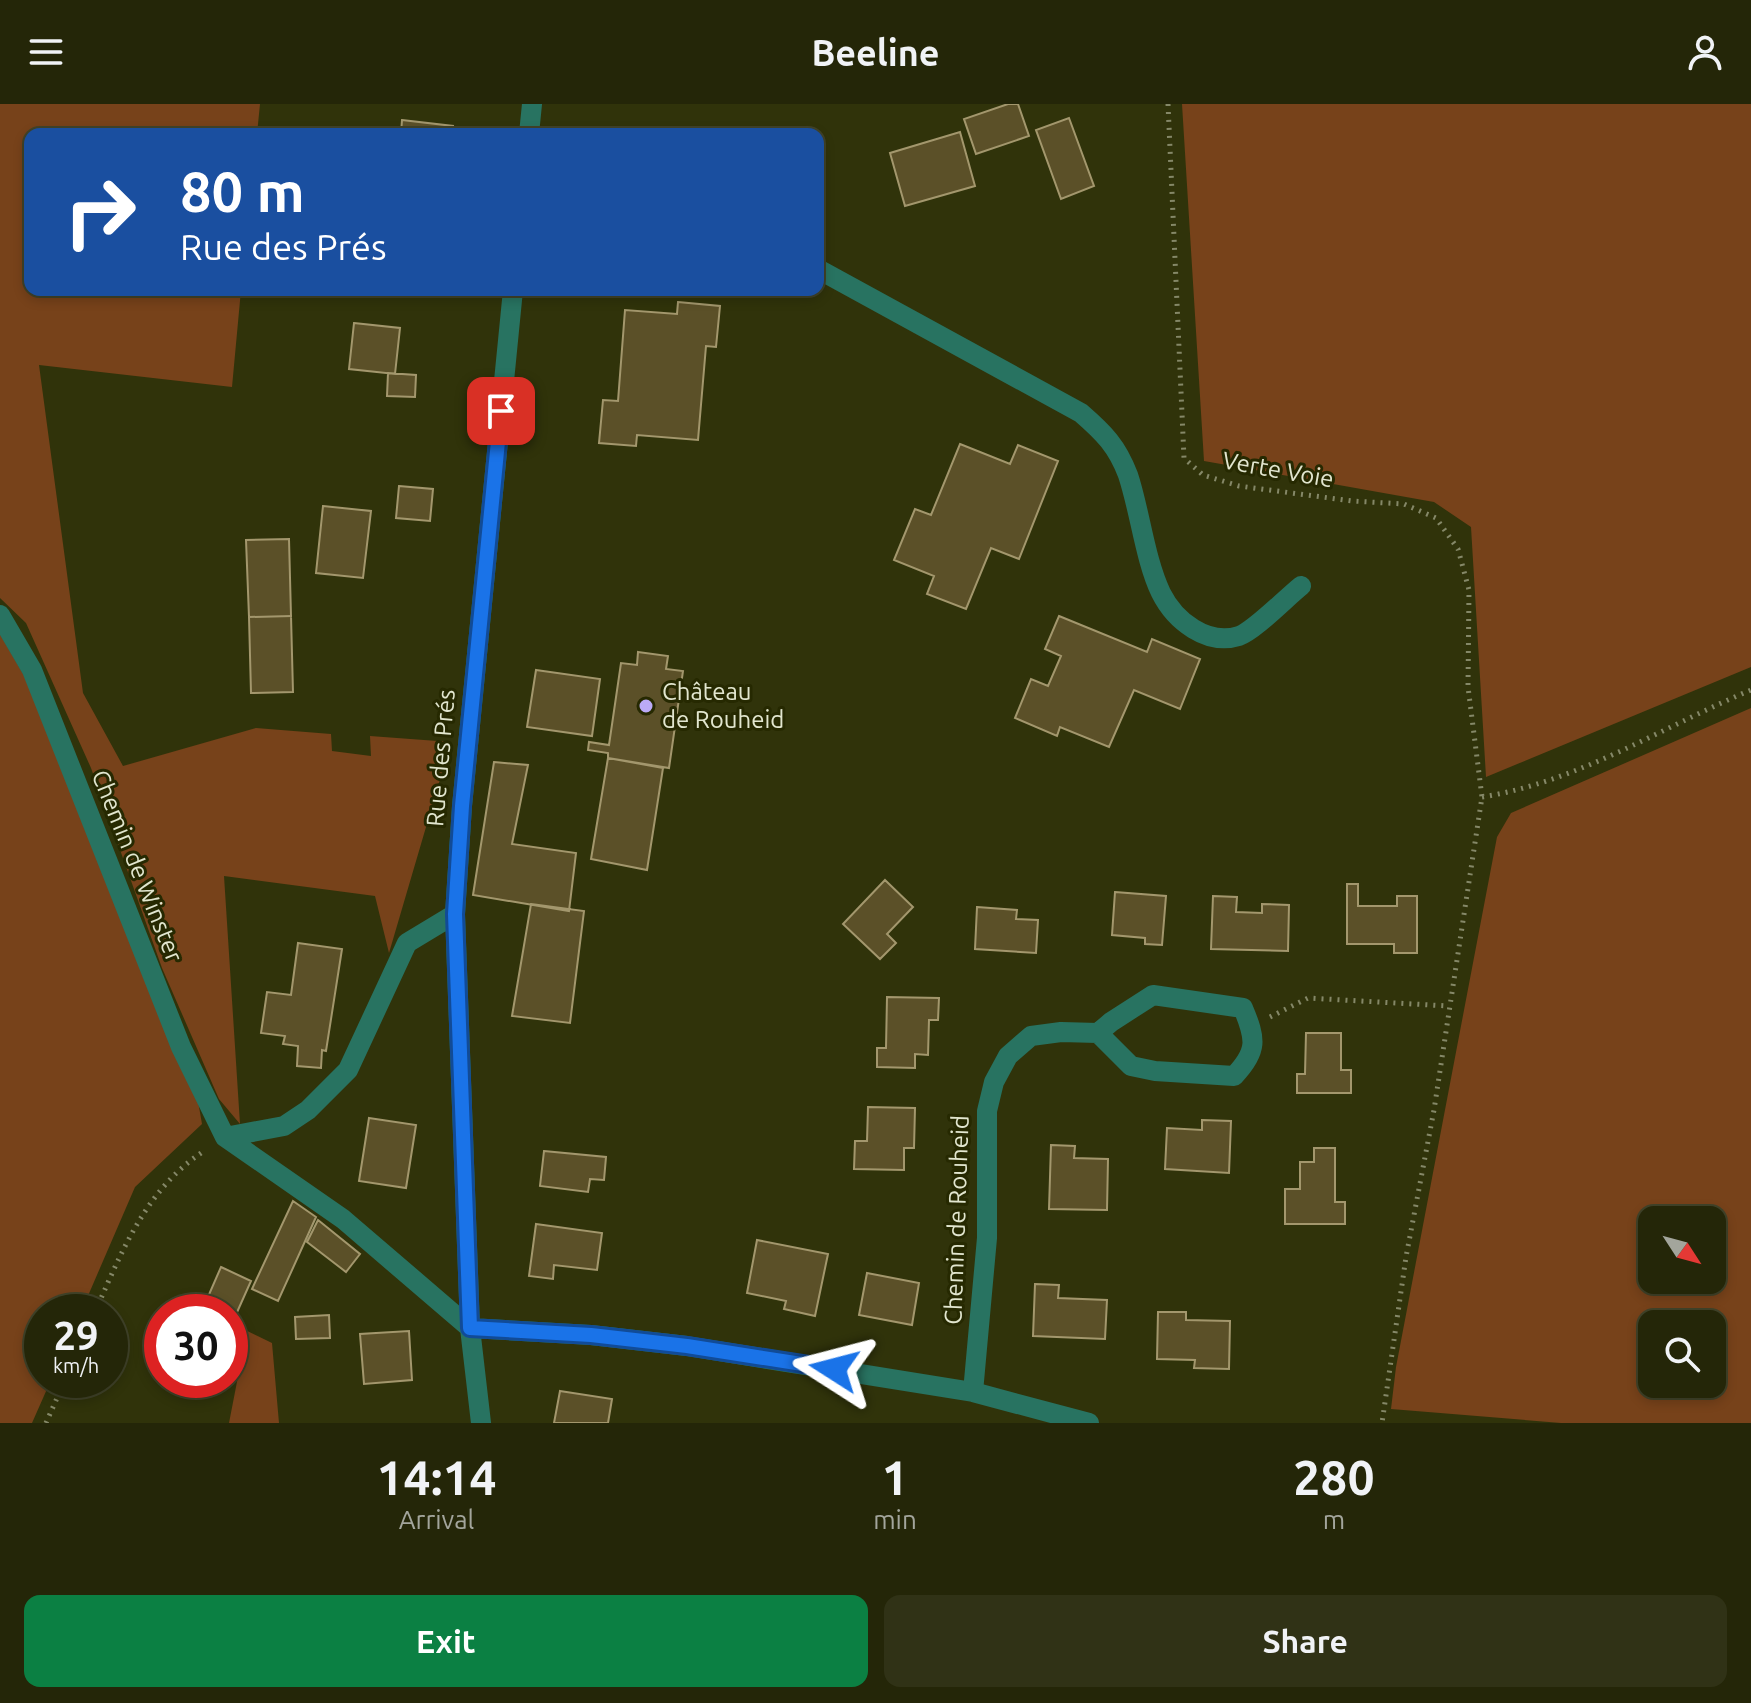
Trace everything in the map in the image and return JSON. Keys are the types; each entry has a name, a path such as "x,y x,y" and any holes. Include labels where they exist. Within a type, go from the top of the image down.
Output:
{"street":[{"path":"530,128 532,104"},
{"path":"824,272 1081,413 1111,439 1127,474 1160,591 1171,609 1197,632 1220,639 1242,635 1301,586"},
{"name":"Rue des Prés","path":"481,1423 470,1328 455,914 462,806 512,296"},
{"name":"Chemin de Winster","path":"0,615 32,670 181,1047 225,1137"},
{"path":"225,1137 284,1126 308,1110 348,1070 407,943 455,914"},
{"path":"1153,995 1243,1008 1251,1026 1253,1048 1248,1061 1234,1076 1155,1071 1131,1066 1098,1033 1153,995"},
{"name":"Chemin de Rouheid","path":"973,1392 987,1238 987,1111 994,1082 1008,1056 1031,1036 1061,1032 1098,1033"},
{"path":"225,1137 343,1219 470,1328 591,1335 687,1346 973,1392 1089,1423"}],"path":[{"name":"Verte Voie","path":"1168,104 1184,458 1203,475 1239,486 1352,501 1404,504 1436,518 1458,549 1469,590 1468,687 1482,797 1434,1110 1406,1257 1382,1423"},
{"path":"1482,797 1514,792 1573,772 1751,690"},
{"path":"1251,1026 1308,998 1448,1006"},
{"path":"103,1294 133,1227 162,1188 188,1162 225,1137"},
{"path":"46,1423 57,1398"}],"shaded area":[{"path":"0,104 260,104 258,128 24,128 24,296 240,296 232,387 39,365 83,693 123,766 256,728 331,734 332,751 371,756 370,736 451,742 389,953 375,896 224,876 240,1124 219,1099 162,968 91,768 26,623 0,598"},
{"path":"1182,104 1751,104 1751,667 1486,777 1471,527 1434,502 1204,461"},
{"path":"0,634 36,696 198,1101 202,1124 135,1187 89,1294 24,1294 24,1398 43,1398 32,1423 0,1423"},
{"path":"1751,708 1751,1423 1561,1423 1391,1409 1396,1367 1497,837 1511,813"},
{"path":"248,1331 272,1343 279,1423 229,1423 234,1398 248,1398"}],"building":[{"path":"1008,104 1018,104 1029,136 976,154 964,119"},
{"path":"1069,118 1094,186 1061,199 1036,130"},
{"path":"402,120 453,126 453,128 401,128"},
{"path":"960,132 975,186 905,206 890,153"},
{"path":"678,302 720,306 716,347 706,346 698,440 637,435 636,446 599,443 603,400 618,401 625,310 677,314"},
{"path":"354,323 400,328 395,374 349,369"},
{"path":"388,373 416,375 415,397 387,396"},
{"path":"960,444 1010,464 1018,445 1058,461 1019,559 991,548 966,609 927,594 934,576 894,560 915,509 931,515"},
{"path":"399,486 433,489 430,521 396,518"},
{"path":"323,506 371,511 363,578 316,573"},
{"path":"289,539 291,616 249,617 246,540"},
{"path":"291,616 293,692 251,693 249,617"},
{"path":"1059,616 1147,652 1152,639 1200,659 1180,709 1134,690 1109,747 1060,727 1057,736 1015,718 1031,679 1048,686 1061,656 1045,649"},
{"name":"Château de Rouheid","path":"638,652 668,656 666,669 683,671 669,768 608,758 608,753 588,750 589,742 609,745 621,663 637,665"},
{"path":"536,670 600,679 592,736 527,727"},
{"path":"608,758 663,768 647,870 591,859"},
{"path":"494,762 528,765 512,844 576,853 569,911 473,895"},
{"path":"885,880 913,907 887,934 896,943 880,959 843,924"},
{"path":"1347,884 1358,884 1358,906 1397,906 1397,896 1417,896 1417,953 1394,953 1394,944 1347,944"},
{"path":"1115,892 1166,896 1162,945 1145,944 1145,938 1112,935"},
{"path":"1213,896 1237,897 1236,912 1262,913 1262,904 1289,905 1288,951 1211,949"},
{"path":"531,904 584,911 570,1023 512,1016"},
{"path":"977,907 1017,910 1016,919 1038,920 1036,953 975,949"},
{"path":"298,943 342,949 321,1068 297,1066 298,1046 283,1044 285,1036 261,1033 267,992 291,995"},
{"path":"887,997 939,998 938,1020 929,1020 928,1055 915,1054 915,1068 877,1067 877,1048 886,1048"},
{"path":"1306,1033 1341,1033 1341,1070 1351,1070 1351,1093 1297,1093 1297,1074 1305,1074"},
{"path":"868,1107 915,1108 914,1148 904,1148 904,1170 854,1169 855,1141 867,1141"},
{"path":"369,1118 416,1125 406,1188 359,1181"},
{"path":"1202,1120 1231,1121 1229,1173 1165,1169 1167,1128 1202,1130"},
{"path":"1051,1145 1075,1146 1074,1158 1108,1159 1107,1210 1049,1209"},
{"path":"1314,1148 1335,1148 1335,1202 1345,1202 1345,1224 1285,1224 1285,1189 1300,1189 1300,1162 1314,1162"},
{"path":"544,1151 606,1157 604,1180 590,1179 588,1192 540,1186"},
{"path":"293,1201 316,1217 278,1301 252,1289"},
{"path":"318,1220 360,1254 346,1272 307,1242"},
{"path":"536,1224 602,1233 597,1270 554,1265 553,1279 529,1276"},
{"path":"757,1240 828,1254 815,1316 784,1309 786,1301 747,1293"},
{"path":"221,1267 251,1281 245,1294 209,1294"},
{"path":"867,1273 919,1283 912,1325 859,1315"},
{"path":"1035,1284 1059,1285 1058,1298 1107,1300 1105,1339 1033,1336"},
{"path":"1158,1312 1186,1312 1186,1320 1230,1321 1229,1369 1194,1368 1195,1360 1157,1359"},
{"path":"329,1315 330,1338 296,1339 295,1317"},
{"path":"409,1331 412,1380 364,1384 360,1334"},
{"path":"560,1391 612,1399 608,1423 554,1423"}],"place":[{"name":"Château de Rouheid","path":"646,706"}],"route":[{"path":"501,411 462,806 455,914 470,1328 591,1335 687,1346 834,1369"}]}
